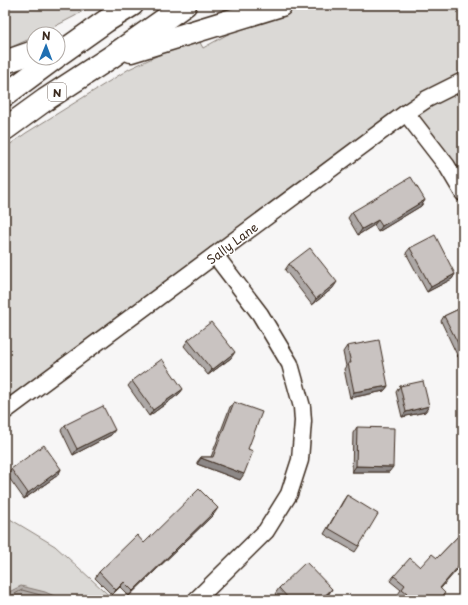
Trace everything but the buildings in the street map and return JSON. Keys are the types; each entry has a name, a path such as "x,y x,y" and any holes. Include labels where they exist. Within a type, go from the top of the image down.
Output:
{"highway":[{"path":"66,50 106,21 132,5"},
{"name":"N","path":"5,129 185,5"},
{"path":"111,57 282,5"},
{"path":"66,38 106,21"},
{"path":"5,62 26,55"},
{"name":"N","path":"5,94 43,66"}],"street":[{"name":"Sally Lane","path":"5,411 406,113 427,99 463,81"},
{"path":"406,113 447,166 463,193"},
{"path":"196,600 266,531 289,494 300,460 303,421 302,407 290,364 260,314 215,255"}],"shaded area":[{"path":"5,5 92,5 56,26 26,26 26,41 5,50"},
{"path":"301,5 463,5 463,189 411,114 5,418 5,148 26,133 129,69 197,37 203,48 264,14"},
{"path":"5,516 55,546 114,600 5,600"}],"water":[{"path":"21,586 45,592 59,598 60,600 5,600 5,592 9,592"}]}
